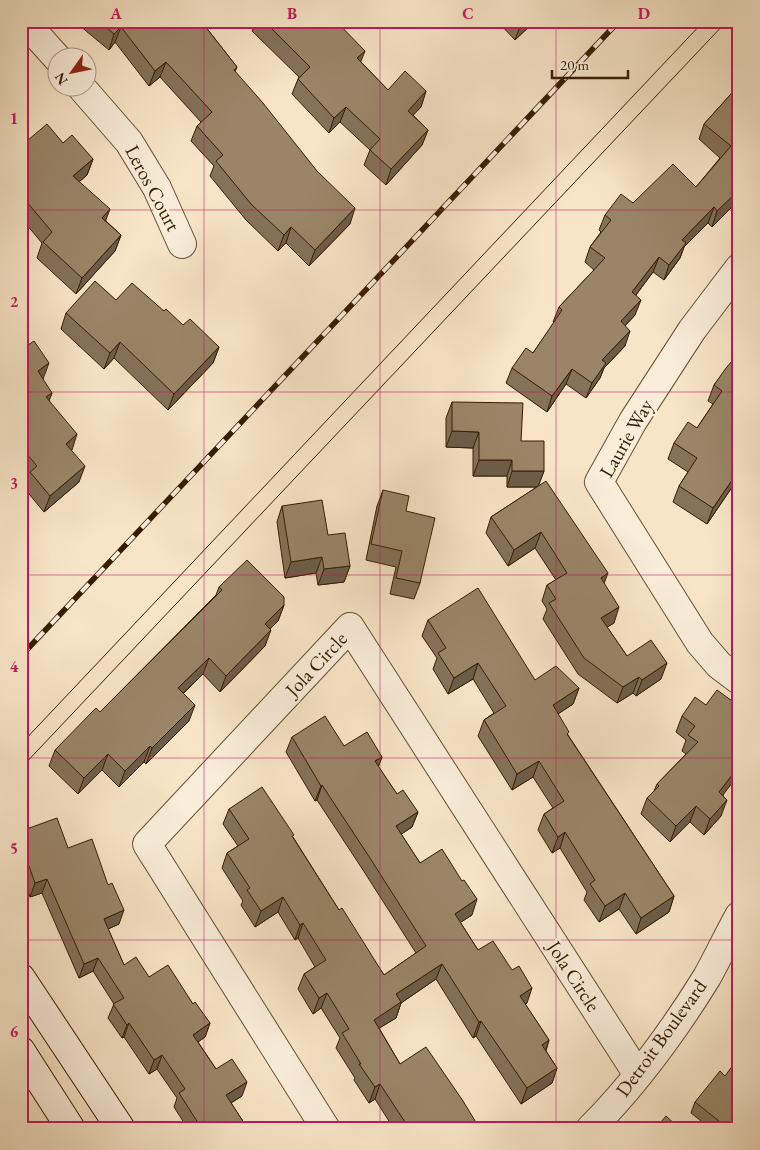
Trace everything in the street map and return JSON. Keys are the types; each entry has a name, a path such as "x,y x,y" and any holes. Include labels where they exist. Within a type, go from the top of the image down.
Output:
{"street":[{"path":"24,21 48,48"},
{"name":"Leros Court","path":"91,98 129,142 158,188 182,244"},
{"name":"Laurie Way","path":"739,268 692,330 633,421 598,482 700,643 719,665 739,680"},
{"name":"Jola Circle","path":"326,1129 148,844 350,628 638,1075"},
{"name":"Detroit Boulevard","path":"590,1129 638,1075 671,1032 707,976 739,916"},
{"path":"21,978 121,1129"},
{"path":"21,1051 71,1129"}],"building":[{"path":"99,21 201,21 237,67 234,70 317,171 355,208 315,250 291,227 284,235 251,204 216,161 223,155 197,126 212,112 166,62 155,71 121,27 114,34"},
{"path":"264,21 336,21 365,51 357,58 388,90 405,71 426,91 408,111 428,130 391,169 370,150 380,139 346,107 334,118 298,79 310,67"},
{"path":"21,75 28,87 21,91"},
{"path":"739,85 739,186 735,191 737,192 717,211 714,207 682,240 686,243 669,265 659,257 632,292 641,300 621,321 630,331 602,360 606,363 592,383 572,369 552,396 512,368 526,348 533,353 562,310 559,307 605,258 590,247 611,220 605,215 621,194 633,203 673,164 696,187 731,146 704,124"},
{"path":"47,124 63,143 72,135 93,159 73,176 110,209 102,218 121,235 82,278 43,242 52,232 21,195 21,146"},
{"path":"95,281 116,300 132,283 164,311 166,309 183,325 190,319 219,347 174,394 120,342 110,353 66,313"},
{"path":"34,341 49,363 38,371 52,393 46,397 77,434 66,444 85,466 50,496 30,472 37,466 21,447 21,350"},
{"path":"739,353 739,470 713,508 679,486 697,458 674,443 688,422 697,428 722,391 714,385"},
{"path":"452,402 523,403 521,441 544,441 544,471 512,471 512,460 479,460 479,432 452,431"},
{"path":"546,481 608,573 601,578 619,607 601,618 627,656 651,640 667,663 642,680 639,677 623,687 584,658 549,603 556,599 547,585 567,573 541,532 514,550 491,517"},
{"path":"383,490 409,496 406,511 435,518 420,583 396,578 402,551 371,544"},
{"path":"322,500 328,535 345,533 350,566 324,569 322,557 291,562 282,506"},
{"path":"247,560 284,597 284,605 265,624 271,630 226,676 209,658 178,688 195,705 152,748 150,746 125,771 108,754 84,778 55,750 96,708 100,712 222,590 219,587"},
{"path":"478,588 535,680 556,666 579,688 553,705 569,732 567,734 674,896 641,918 625,893 605,906 590,884 595,880 565,832 558,837 544,814 564,801 539,761 517,774 484,720 506,706 478,663 454,678 438,653 446,648 428,620"},
{"path":"717,690 739,706 739,725 733,733 739,737 739,766 719,792 727,800 710,819 696,806 676,826 647,798 659,786 657,784 698,742 688,735 695,726 682,716 695,697 706,705"},
{"path":"325,716 344,746 367,732 382,757 375,761 397,794 403,790 418,812 396,826 420,863 442,849 462,881 464,880 477,899 455,914 478,950 493,941 512,970 519,966 532,988 520,996 549,1040 542,1045 557,1068 527,1088 481,1021 479,1022 442,964 396,994 401,1002 374,1020 400,1064 426,1047 480,1129 401,1129 407,1125 380,1084 375,1087 359,1064 361,1064 342,1033 349,1029 327,993 319,998 304,974 326,960 303,923 300,925 283,897 261,911 247,890 250,888 227,853 249,839 229,809 262,787 294,835 292,836 339,910 342,908 384,975 426,946 321,786 292,737"},
{"path":"57,818 68,848 92,839 108,885 112,883 124,910 104,919 124,965 136,957 149,977 168,965 193,1004 195,1002 210,1023 193,1035 216,1069 232,1059 247,1082 226,1095 248,1129 202,1129 179,1093 185,1089 162,1055 154,1060 129,1023 127,1025 113,1004 124,998 98,958 84,964 47,879 35,883 29,866 21,868 21,831"},
{"path":"739,1057 739,1129 729,1129 695,1102 720,1071 725,1076"},
{"path":"666,1116 680,1129 655,1129"}],"tram line":[{"path":"21,744 704,21"},
{"path":"21,768 727,21"}],"railway":[{"path":"21,656 619,21"}]}
